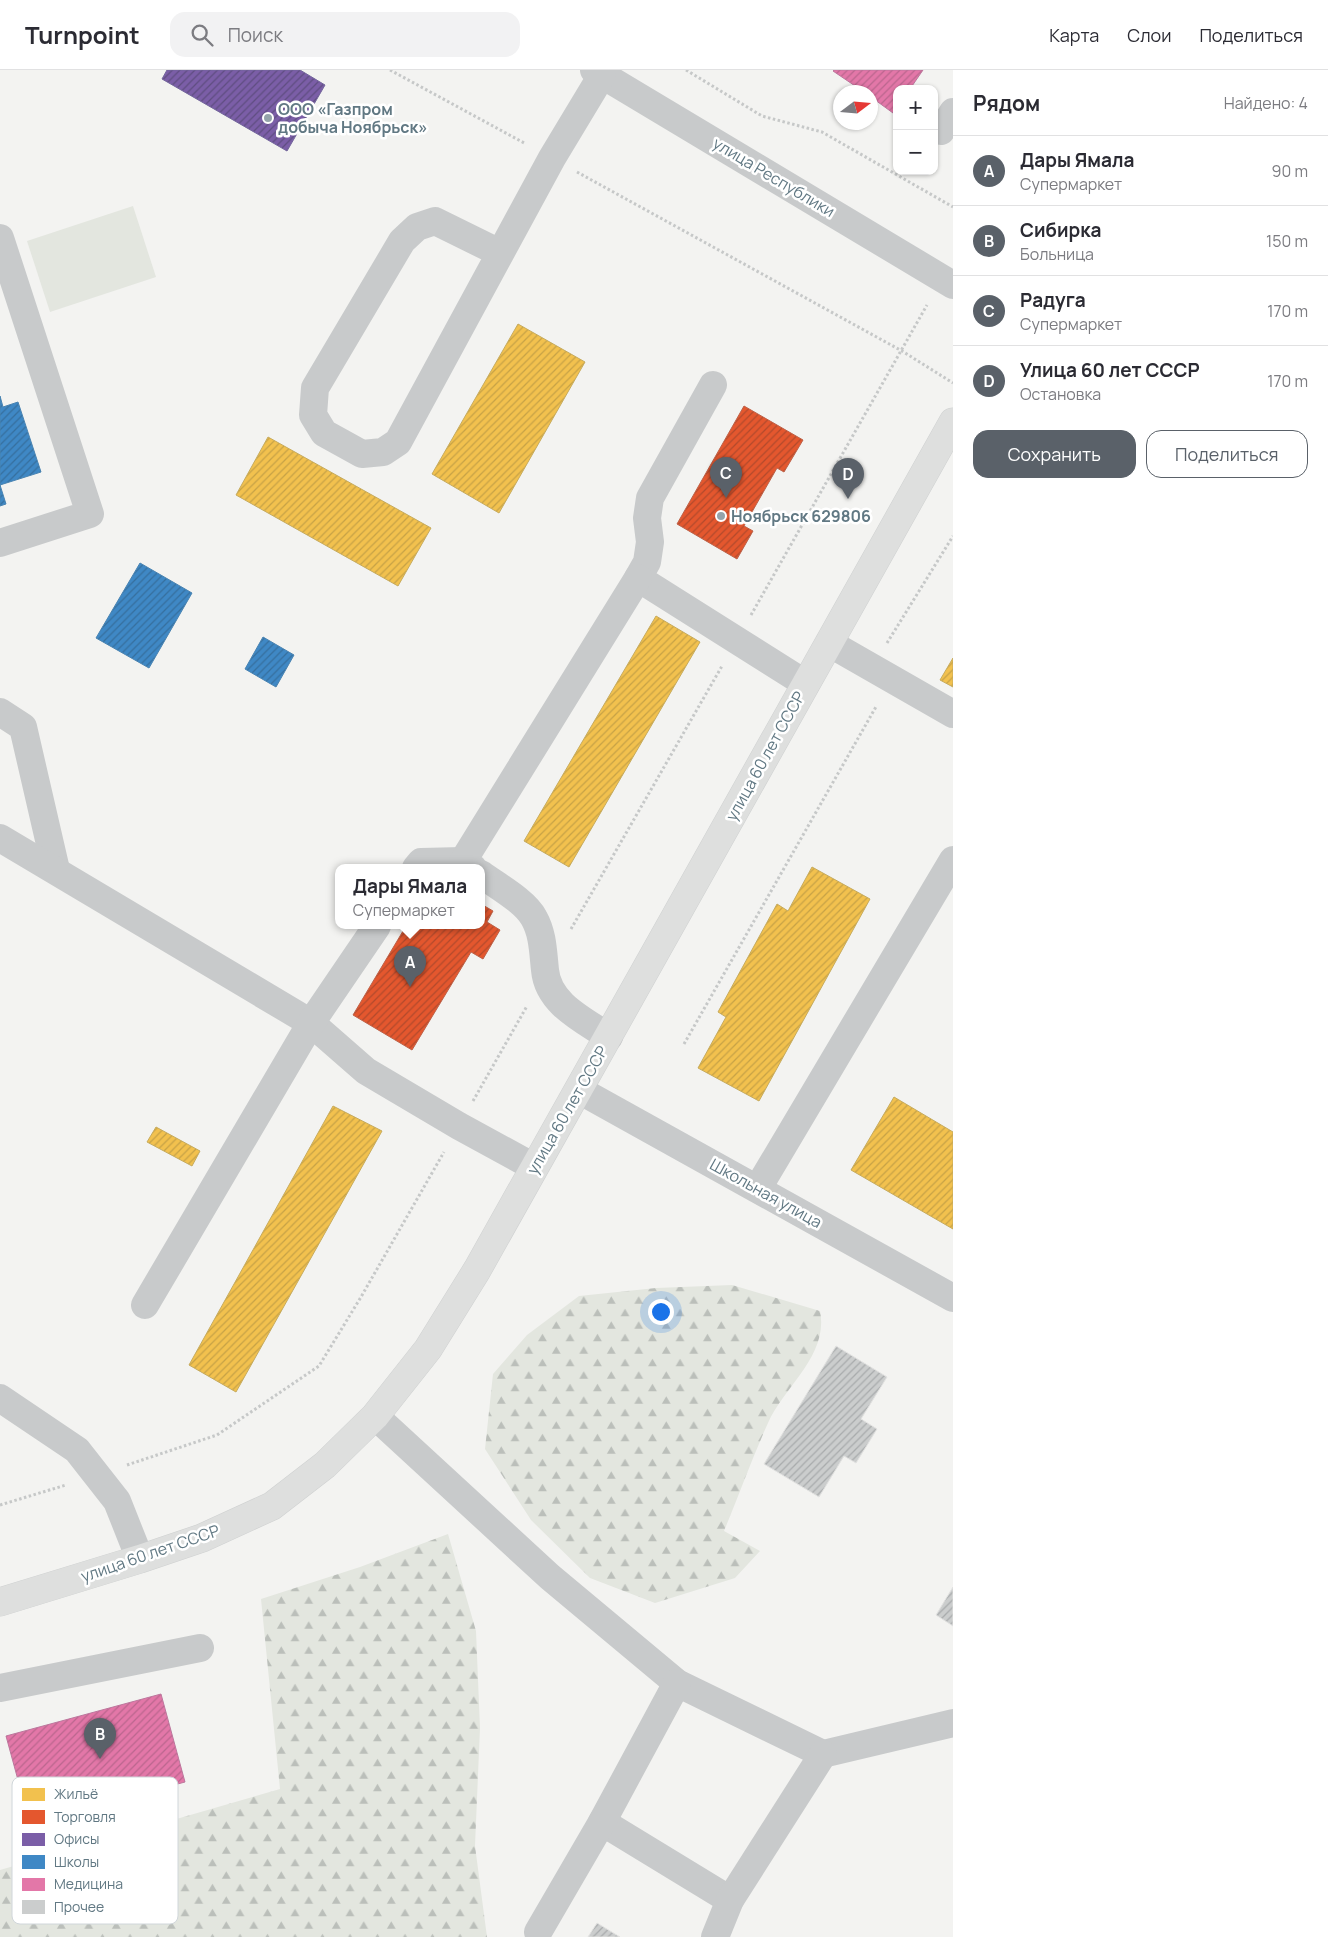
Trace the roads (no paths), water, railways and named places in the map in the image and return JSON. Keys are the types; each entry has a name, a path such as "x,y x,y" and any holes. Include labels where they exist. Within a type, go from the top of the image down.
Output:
{"main road":[{"name":"улица 60 лет СССР","path":"0,1602 202,1538 272,1506 324,1465 375,1416 428,1349 477,1270 953,422"}],"street":[{"path":"500,253 435,221 417,227 402,241 315,388 313,416 324,433 362,454 383,452 398,442 598,72"},
{"name":"улица Республики","path":"598,72 953,285"},
{"path":"0,238 90,514 0,543"},
{"path":"475,864 647,562 650,542 647,518 650,498 713,385"},
{"path":"638,578 806,684"},
{"path":"829,643 953,714"},
{"path":"0,712 23,727 56,870"},
{"path":"0,838 311,1022 366,1071 459,1126 534,1167"},
{"path":"758,1188 953,860"},
{"path":"419,864 421,862 438,864"},
{"path":"485,877 522,904 534,916 541,932 545,974 551,990 560,1004 608,1037"},
{"path":"145,1304 311,1022 375,929"},
{"name":"Школьная улица","path":"579,1090 953,1298"},
{"path":"0,1398 77,1450 117,1501 140,1559"},
{"path":"375,1416 550,1577 677,1683 823,1754 953,1723"},
{"path":"0,1688 200,1648"},
{"path":"538,1932 602,1822 677,1683"},
{"path":"715,1937 730,1900 823,1754"},
{"path":"602,1822 730,1900"}],"place":[{"name":"ООО «Газпром добыча Ноябрьск»","path":"268,118"},
{"name":"Радуга","path":"726,498"},
{"name":"Улица 60 лет СССР","path":"848,499"},
{"name":"Ноябрьск 629806","path":"721,516"},
{"name":"Дары Ямала","path":"410,987"},
{"name":"Сибирка","path":"100,1759"}]}
